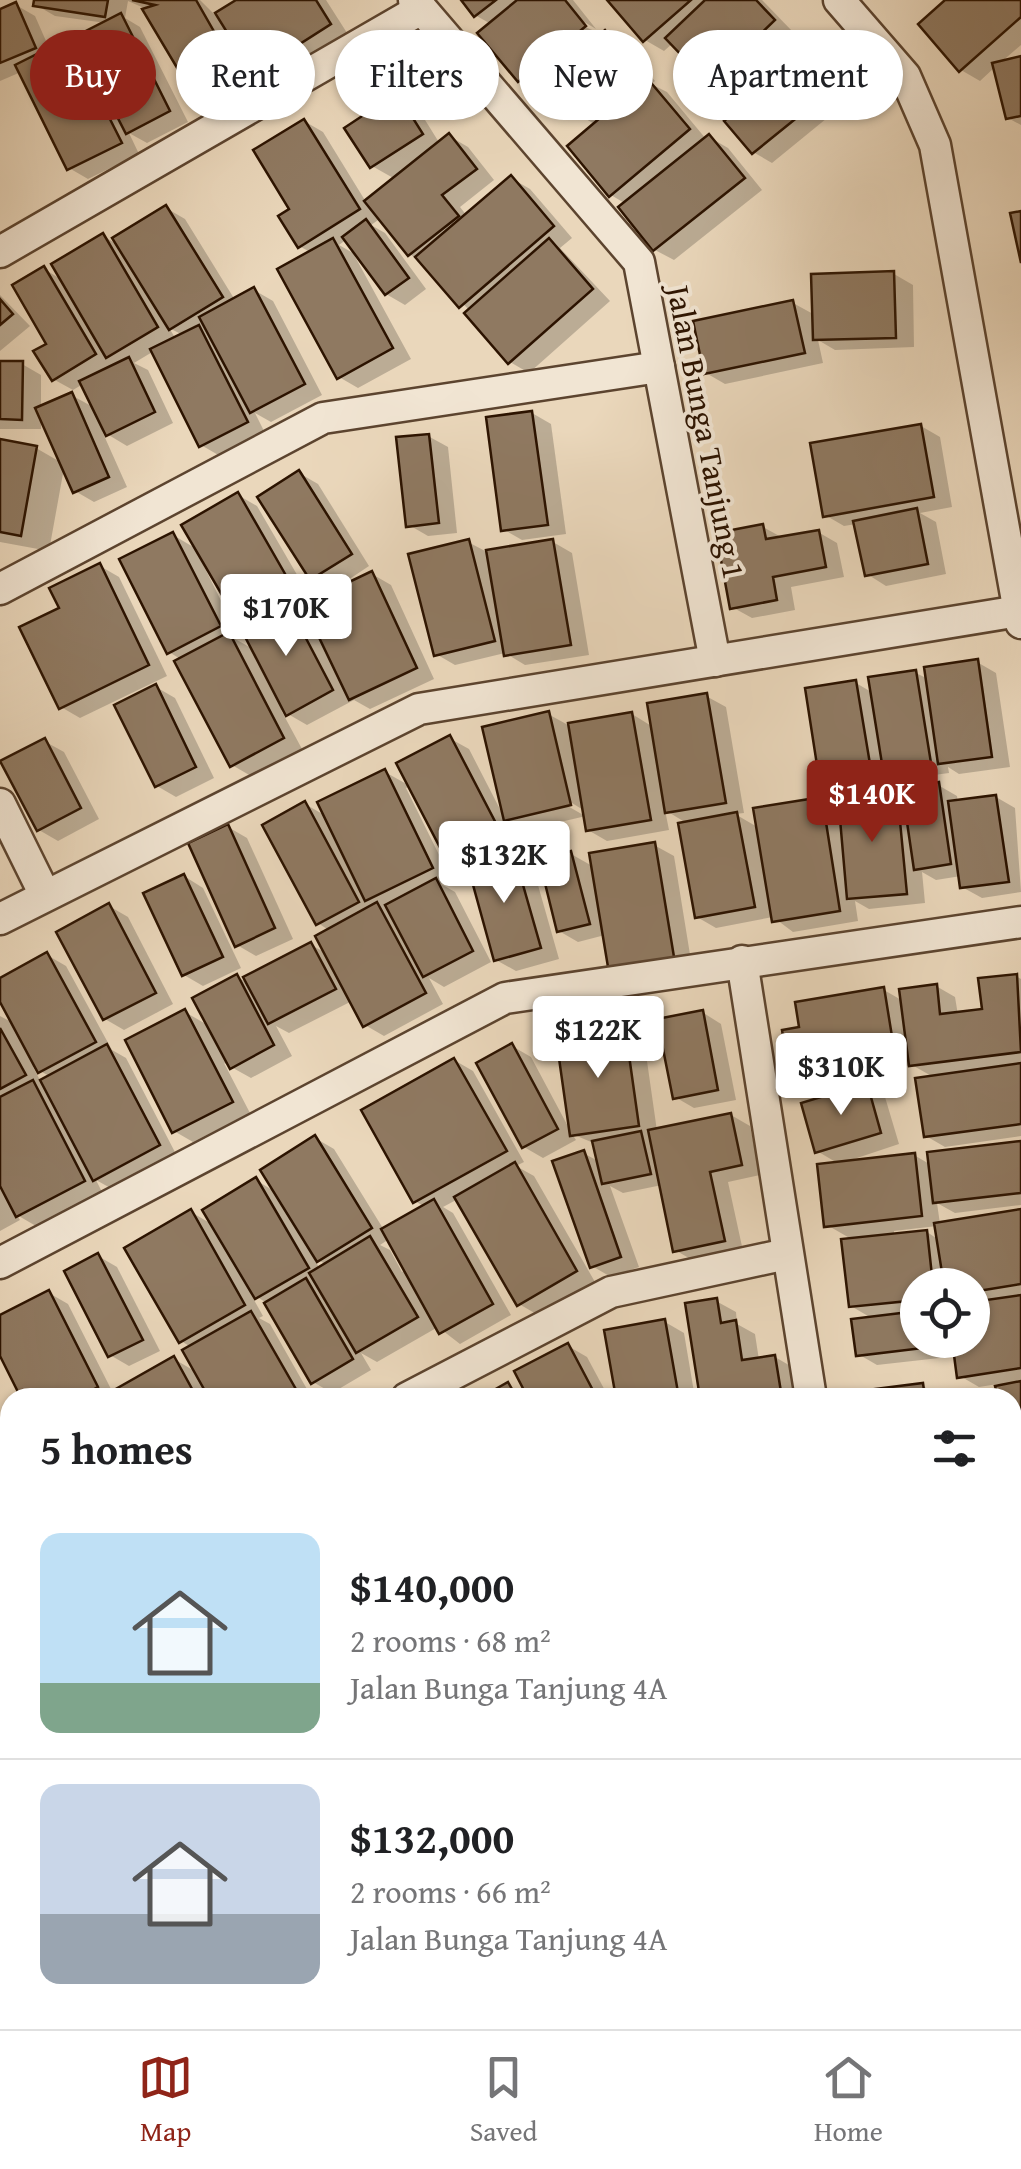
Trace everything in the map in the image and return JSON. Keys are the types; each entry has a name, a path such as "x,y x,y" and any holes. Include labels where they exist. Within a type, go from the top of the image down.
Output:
{"street":[{"path":"0,919 419,708 1020,617 935,145 905,76 839,0"},
{"path":"2,246 418,4"},
{"name":"Jalan Bunga Tanjung 1","path":"418,4 639,262 715,661"},
{"path":"0,589 323,418 659,367"},
{"path":"0,804 45,896"},
{"path":"0,1263 505,998 1021,922"},
{"path":"742,961 808,1388"},
{"path":"426,1388 611,1292 787,1254"}],"building":[{"path":"34,0 108,0 105,17 33,6"},
{"path":"132,0 196,0 213,30 176,30 176,66 142,9 155,5"},
{"path":"236,0 316,0 331,24 315,34 315,30 226,30 215,13"},
{"path":"461,0 496,0 474,17"},
{"path":"517,0 565,0 586,26 581,30 519,30 518,82 499,59 499,30 481,30"},
{"path":"607,0 691,0 653,33 653,30 633,30"},
{"path":"705,0 756,0 775,20 765,30 673,30"},
{"path":"945,0 1021,0 1021,17 959,72 918,24"},
{"path":"16,2 30,34 30,50 0,63 0,9"},
{"path":"121,13 130,30 88,30"},
{"path":"673,30 673,46 665,38"},
{"path":"1021,56 1021,116 1006,119 992,63"},
{"path":"30,58 30,95 15,65"},
{"path":"156,83 170,111 156,118"},
{"path":"653,85 673,109 673,120 682,120 690,129 609,197 567,146 598,120 653,120"},
{"path":"42,120 110,120 122,143 67,170"},
{"path":"119,120 153,120 126,134"},
{"path":"305,120 360,209 298,248 278,216 289,209 253,150"},
{"path":"356,120 414,120 423,134 370,168 344,128"},
{"path":"725,120 794,120 752,154"},
{"path":"449,133 477,169 442,195 459,216 408,256 364,201"},
{"path":"709,134 745,178 653,251 618,207"},
{"path":"511,175 554,226 459,308 415,257"},
{"path":"166,205 223,297 169,330 112,238"},
{"path":"1021,211 1021,263 1010,213"},
{"path":"366,219 409,278 385,295 342,237"},
{"path":"103,233 158,327 106,358 51,264"},
{"path":"333,238 393,348 337,379 277,269"},
{"path":"549,238 593,289 508,364 464,313"},
{"path":"44,266 96,354 52,381 33,351 46,344 12,285"},
{"path":"894,271 896,338 813,340 811,274"},
{"path":"254,287 305,384 250,413 199,317"},
{"path":"0,299 13,314 0,325"},
{"path":"793,300 805,353 704,374 693,321"},
{"path":"199,325 248,422 199,447 150,349"},
{"path":"129,357 155,412 106,436 79,381"},
{"path":"0,361 23,361 22,420 0,419"},
{"path":"72,392 109,477 73,493 35,408"},
{"path":"532,411 548,525 501,531 486,417"},
{"path":"921,424 934,497 823,517 810,443"},
{"path":"429,434 439,523 406,527 396,437"},
{"path":"0,439 37,446 21,536 0,532"},
{"path":"299,470 352,554 310,580 257,497"},
{"path":"238,492 292,586 236,619 181,525"},
{"path":"917,508 928,564 865,576 853,521"},
{"path":"763,524 766,539 819,530 826,567 773,577 777,600 730,609 716,533"},
{"path":"173,532 221,626 167,654 119,559"},
{"path":"469,539 495,641 434,656 408,554"},
{"path":"553,539 571,645 504,656 486,550"},
{"path":"100,563 149,665 59,709 19,627 59,608 49,588"},
{"path":"372,571 417,668 349,700 303,604"},
{"path":"287,602 333,690 286,716 240,627"},
{"path":"229,632 284,738 230,767 174,661"},
{"path":"978,659 992,757 938,764 924,667"},
{"path":"916,670 931,763 883,770 868,677"},
{"path":"856,680 871,770 819,778 805,688"},
{"path":"156,684 196,767 155,787 114,705"},
{"path":"707,693 726,803 665,813 647,703"},
{"path":"549,711 571,805 504,821 482,727"},
{"path":"632,712 651,820 586,831 568,723"},
{"path":"450,735 500,831 446,859 396,763"},
{"path":"45,738 81,808 37,831 0,761"},
{"path":"385,769 433,868 365,901 317,802"},
{"path":"939,782 951,864 914,870 902,788"},
{"path":"897,790 907,894 847,899 838,796"},
{"path":"996,795 1009,882 960,888 948,801"},
{"path":"822,797 840,911 772,922 753,808"},
{"path":"305,801 359,902 316,925 262,825"},
{"path":"737,812 755,907 695,918 678,823"},
{"path":"228,824 275,928 235,947 188,843"},
{"path":"655,842 675,963 609,973 589,853"},
{"path":"513,850 541,948 494,961 467,863"},
{"path":"571,851 590,924 557,932 539,859"},
{"path":"184,874 223,957 182,976 143,893"},
{"path":"436,878 473,951 423,977 385,905"},
{"path":"377,902 426,993 363,1027 315,936"},
{"path":"109,903 156,993 103,1020 56,932"},
{"path":"311,942 336,989 268,1024 243,977"},
{"path":"47,952 96,1042 38,1073 0,1002 0,978"},
{"path":"237,974 274,1045 230,1069 192,998"},
{"path":"1017,974 1021,1052 909,1066 899,989 937,984 940,1014 982,1009 978,978"},
{"path":"884,987 895,1055 789,1072 782,1030 799,1027 795,1002"},
{"path":"185,1009 233,1102 172,1133 125,1040"},
{"path":"703,1010 718,1090 673,1099 657,1019"},
{"path":"625,1027 639,1126 570,1136 556,1037"},
{"path":"0,1028 26,1075 0,1089"},
{"path":"512,1043 558,1129 522,1148 476,1063"},
{"path":"107,1044 160,1145 93,1181 40,1080"},
{"path":"454,1058 507,1151 413,1203 361,1110"},
{"path":"1021,1063 1021,1124 924,1137 915,1078"},
{"path":"33,1080 85,1181 16,1217 0,1186 0,1097"},
{"path":"867,1083 881,1133 815,1153 801,1103"},
{"path":"731,1113 742,1165 710,1172 725,1241 673,1252 648,1130"},
{"path":"641,1131 651,1174 602,1184 592,1141"},
{"path":"315,1135 372,1228 317,1262 260,1170"},
{"path":"1021,1141 1021,1193 933,1203 927,1152"},
{"path":"584,1150 621,1257 590,1268 552,1161"},
{"path":"915,1153 922,1216 824,1227 817,1164"},
{"path":"515,1162 577,1271 517,1306 454,1197"},
{"path":"256,1177 309,1268 255,1299 202,1210"},
{"path":"434,1199 493,1304 439,1334 381,1229"},
{"path":"191,1209 245,1305 179,1343 124,1248"},
{"path":"1021,1209 1021,1284 990,1289 990,1268 941,1268 934,1223"},
{"path":"927,1230 931,1268 900,1268 900,1302 849,1307 841,1239"},
{"path":"370,1236 418,1317 356,1353 309,1273"},
{"path":"98,1253 143,1340 108,1357 64,1271"},
{"path":"306,1278 353,1359 311,1384 264,1303"},
{"path":"49,1290 98,1387 16,1388 0,1356 0,1315"},
{"path":"1021,1295 1021,1368 957,1378 954,1358 990,1358 990,1299"},
{"path":"717,1298 721,1323 736,1320 742,1360 775,1355 780,1388 698,1388 685,1303"},
{"path":"251,1311 295,1388 203,1388 182,1350"},
{"path":"900,1313 900,1351 856,1356 851,1319"},
{"path":"665,1319 677,1388 614,1388 604,1330"},
{"path":"568,1343 592,1388 523,1388 514,1371"},
{"path":"174,1356 192,1388 118,1388"},
{"path":"1021,1381 1021,1388 995,1386"},
{"path":"923,1383 924,1388 883,1388"}]}
